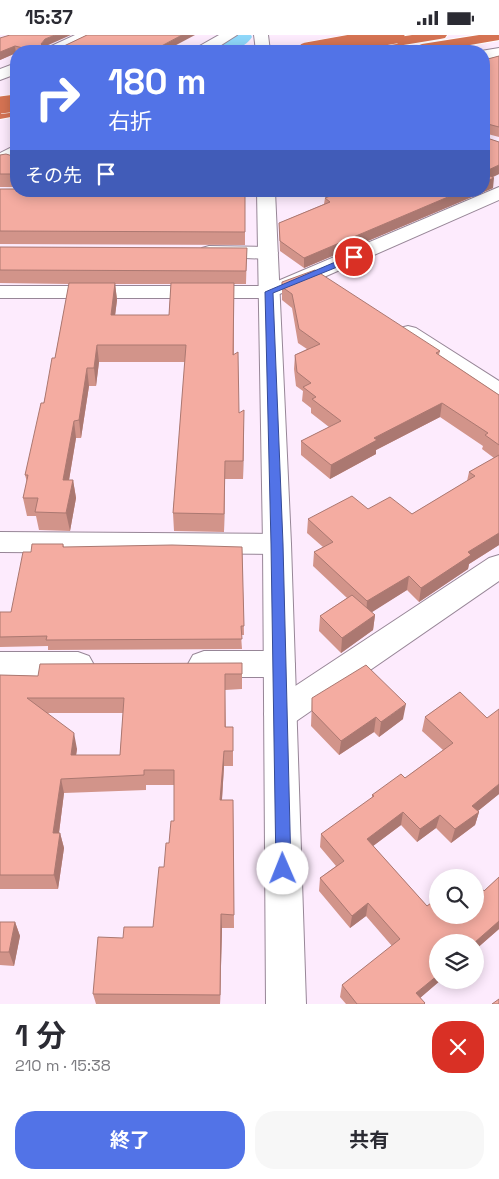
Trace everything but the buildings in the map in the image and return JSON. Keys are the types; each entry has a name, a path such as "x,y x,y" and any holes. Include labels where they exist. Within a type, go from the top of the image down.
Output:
{"highway":[{"path":"340,45 396,35"},
{"path":"360,45 385,39 440,35"},
{"path":"383,45 447,35"},
{"path":"446,45 499,37"},
{"path":"451,45 499,37"}],"street":[{"path":"65,45 87,35"},
{"path":"212,45 230,35"},
{"path":"0,161 10,146"},
{"path":"266,197 277,544 286,1004"},
{"path":"0,292 269,292 317,273 490,197"},
{"path":"188,253 268,253"},
{"path":"317,273 342,289"},
{"path":"392,322 499,392"},
{"path":"0,543 277,544"},
{"path":"280,714 499,566"},
{"path":"179,664 279,664"},
{"path":"0,665 110,665"}],"waterway":[{"path":"223,45 238,37"}],"route":[{"path":"283,869 277,544 269,292 354,257"}]}
